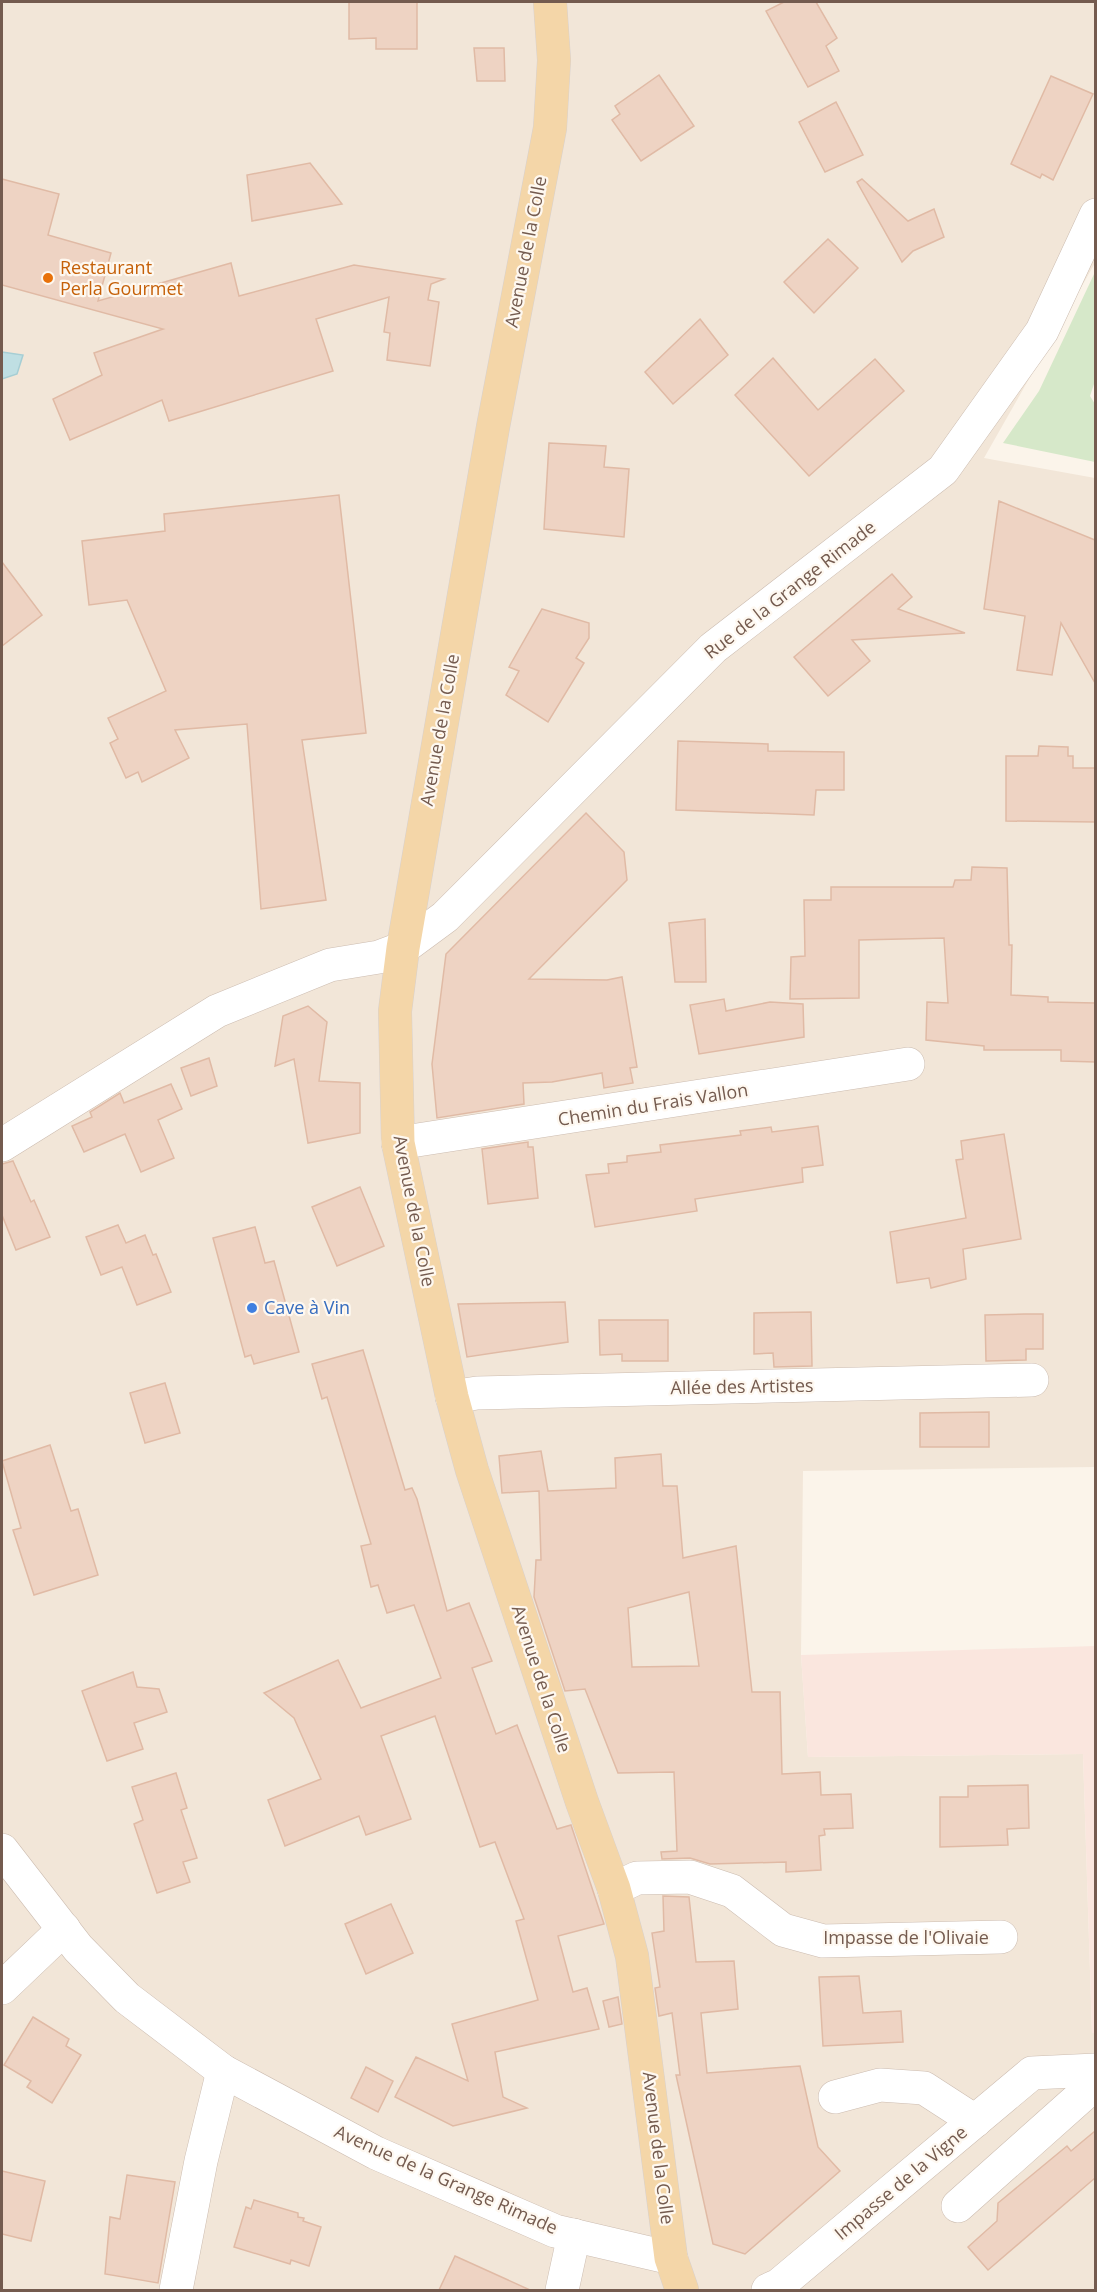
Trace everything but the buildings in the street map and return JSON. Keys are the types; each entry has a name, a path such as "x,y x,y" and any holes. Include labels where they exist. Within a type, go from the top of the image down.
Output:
{"main road":[{"name":"Avenue de la Colle","path":"550,2 554,60 550,128 491,439 403,948 395,1011 398,1143 453,1397 472,1470 582,1802 614,1889 632,1956 671,2258 682,2290"}],"street":[{"name":"Rue de la Grange Rimade","path":"2,1145 217,1011 330,965 380,957 403,948 445,917 713,648 943,470 1042,331 1095,215"},
{"name":"Chemin du Frais Vallon","path":"398,1143 908,1064"},
{"name":"Allée des Artistes","path":"453,1397 477,1393 1032,1380"},
{"name":"Avenue de la Grange Rimade","path":"2,1850 64,1929 126,1998 223,2071 376,2153 555,2231 671,2258"},
{"name":"Impasse de l'Olivaie","path":"614,1889 637,1878 690,1877 732,1891 783,1930 823,1941 1001,1937"},
{"path":"2,1988 64,1929"},
{"name":"Impasse de la Vigne","path":"768,2290 779,2285 1032,2073 1095,2070"},
{"path":"176,2290 201,2161 223,2071"},
{"path":"958,2206 1095,2083"},
{"path":"835,2097 880,2085 924,2088 975,2121"},
{"path":"562,2290 574,2235"}],"shaded area":[{"path":"2,2 1095,2 1095,263 984,458 1095,478 1095,1467 803,1471 801,1655 808,1757 1083,1754 1092,2033 1096,2033 1095,2290 2,2290"},
{"path":"1095,1646 1096,2033 1092,2033 1083,1754 808,1757 801,1655"}],"green space":[{"path":"1095,272 1095,381 1090,396 1095,404 1095,462 1003,443 1039,391"}],"water":[{"path":"2,352 23,355 17,374 2,379"}],"place":[{"name":"Restaurant Perla Gourmet","path":"48,278"},
{"name":"Cave à Vin","path":"252,1308"}]}
